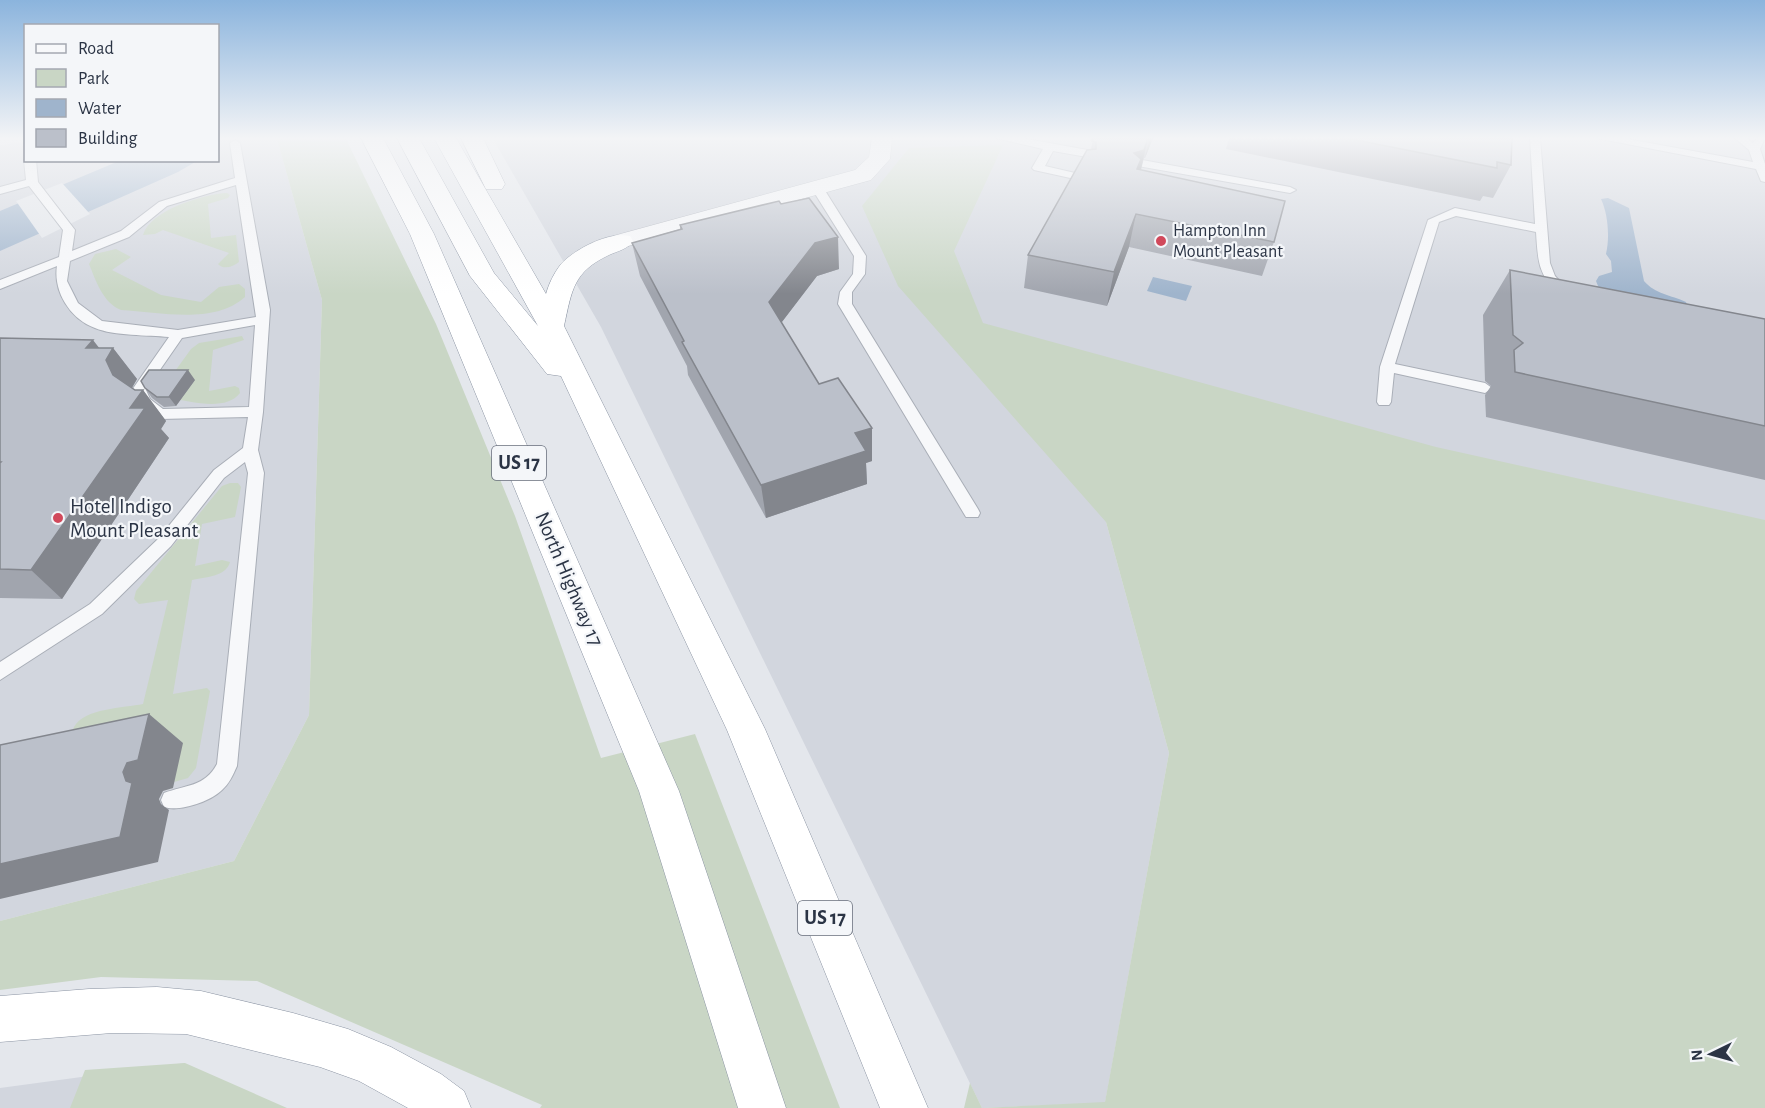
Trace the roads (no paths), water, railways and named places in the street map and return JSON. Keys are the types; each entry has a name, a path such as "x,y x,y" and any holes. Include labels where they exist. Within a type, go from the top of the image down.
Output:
{"highway":[{"name":"North Highway 17","path":"399,190 422,234 659,791 762,1108"},
{"path":"436,190 483,276 594,413"},
{"name":"US 17","path":"475,190 551,326 746,729 904,1108"},
{"path":"492,220 497,190"},
{"path":"551,326 561,281 569,269 581,257 621,241"},
{"path":"0,1019 96,1010 180,1011 286,1034 359,1056 421,1086 447,1108"}],"street":[{"path":"621,241 815,190"}],"lane":[{"path":"39,190 69,230 61,281 72,305 98,326 178,334 262,320"},
{"path":"0,285 66,256 125,234 163,204 210,190"},
{"path":"171,800 207,792 219,782 227,766 256,473 250,450 256,412 262,320 243,190"},
{"path":"818,190 860,256 859,274 846,292 845,304 972,513"},
{"path":"1538,190 1544,263 1549,277 1563,292 1577,299"},
{"path":"1455,212 1458,197"},
{"path":"1384,402 1387,367 1434,220 1455,212 1541,229"},
{"path":"178,334 140,390 144,402 160,414 256,412"},
{"path":"1387,367 1485,388"},
{"path":"0,672 96,609 165,542 219,474 250,450"}],"water":[{"path":"51,190 138,190 0,251 0,211"},
{"path":"1608,198 1629,208 1644,281 1653,289 1686,302 1687,305 1600,291 1596,281 1599,276 1612,272 1611,261 1606,254 1608,226 1601,199"},
{"path":"1153,277 1192,286 1186,301 1147,291"}],"place":[{"name":"Hampton Inn Mount Pleasant","path":"1161,241"},
{"name":"Hotel Indigo Mount Pleasant","path":"58,518"}]}
